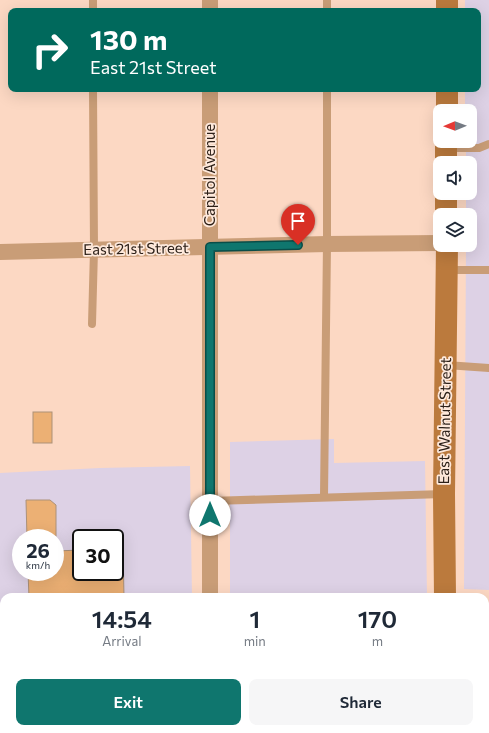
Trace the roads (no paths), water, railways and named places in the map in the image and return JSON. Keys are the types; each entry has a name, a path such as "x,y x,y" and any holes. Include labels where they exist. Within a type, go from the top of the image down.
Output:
{"street":[{"name":"Capitol Avenue","path":"210,92 210,593"},
{"path":"446,104 447,92"},
{"name":"East 21st Street","path":"0,252 327,244 433,243"},
{"name":"East Walnut Street","path":"445,593 444,494 446,252"}],"lane":[{"path":"92,324 94,250 93,92"},
{"path":"324,498 327,92"},
{"path":"446,151 478,148 489,144"},
{"path":"478,148 489,151"},
{"path":"446,270 489,270"},
{"path":"446,365 489,368"},
{"path":"210,501 444,494"}]}
